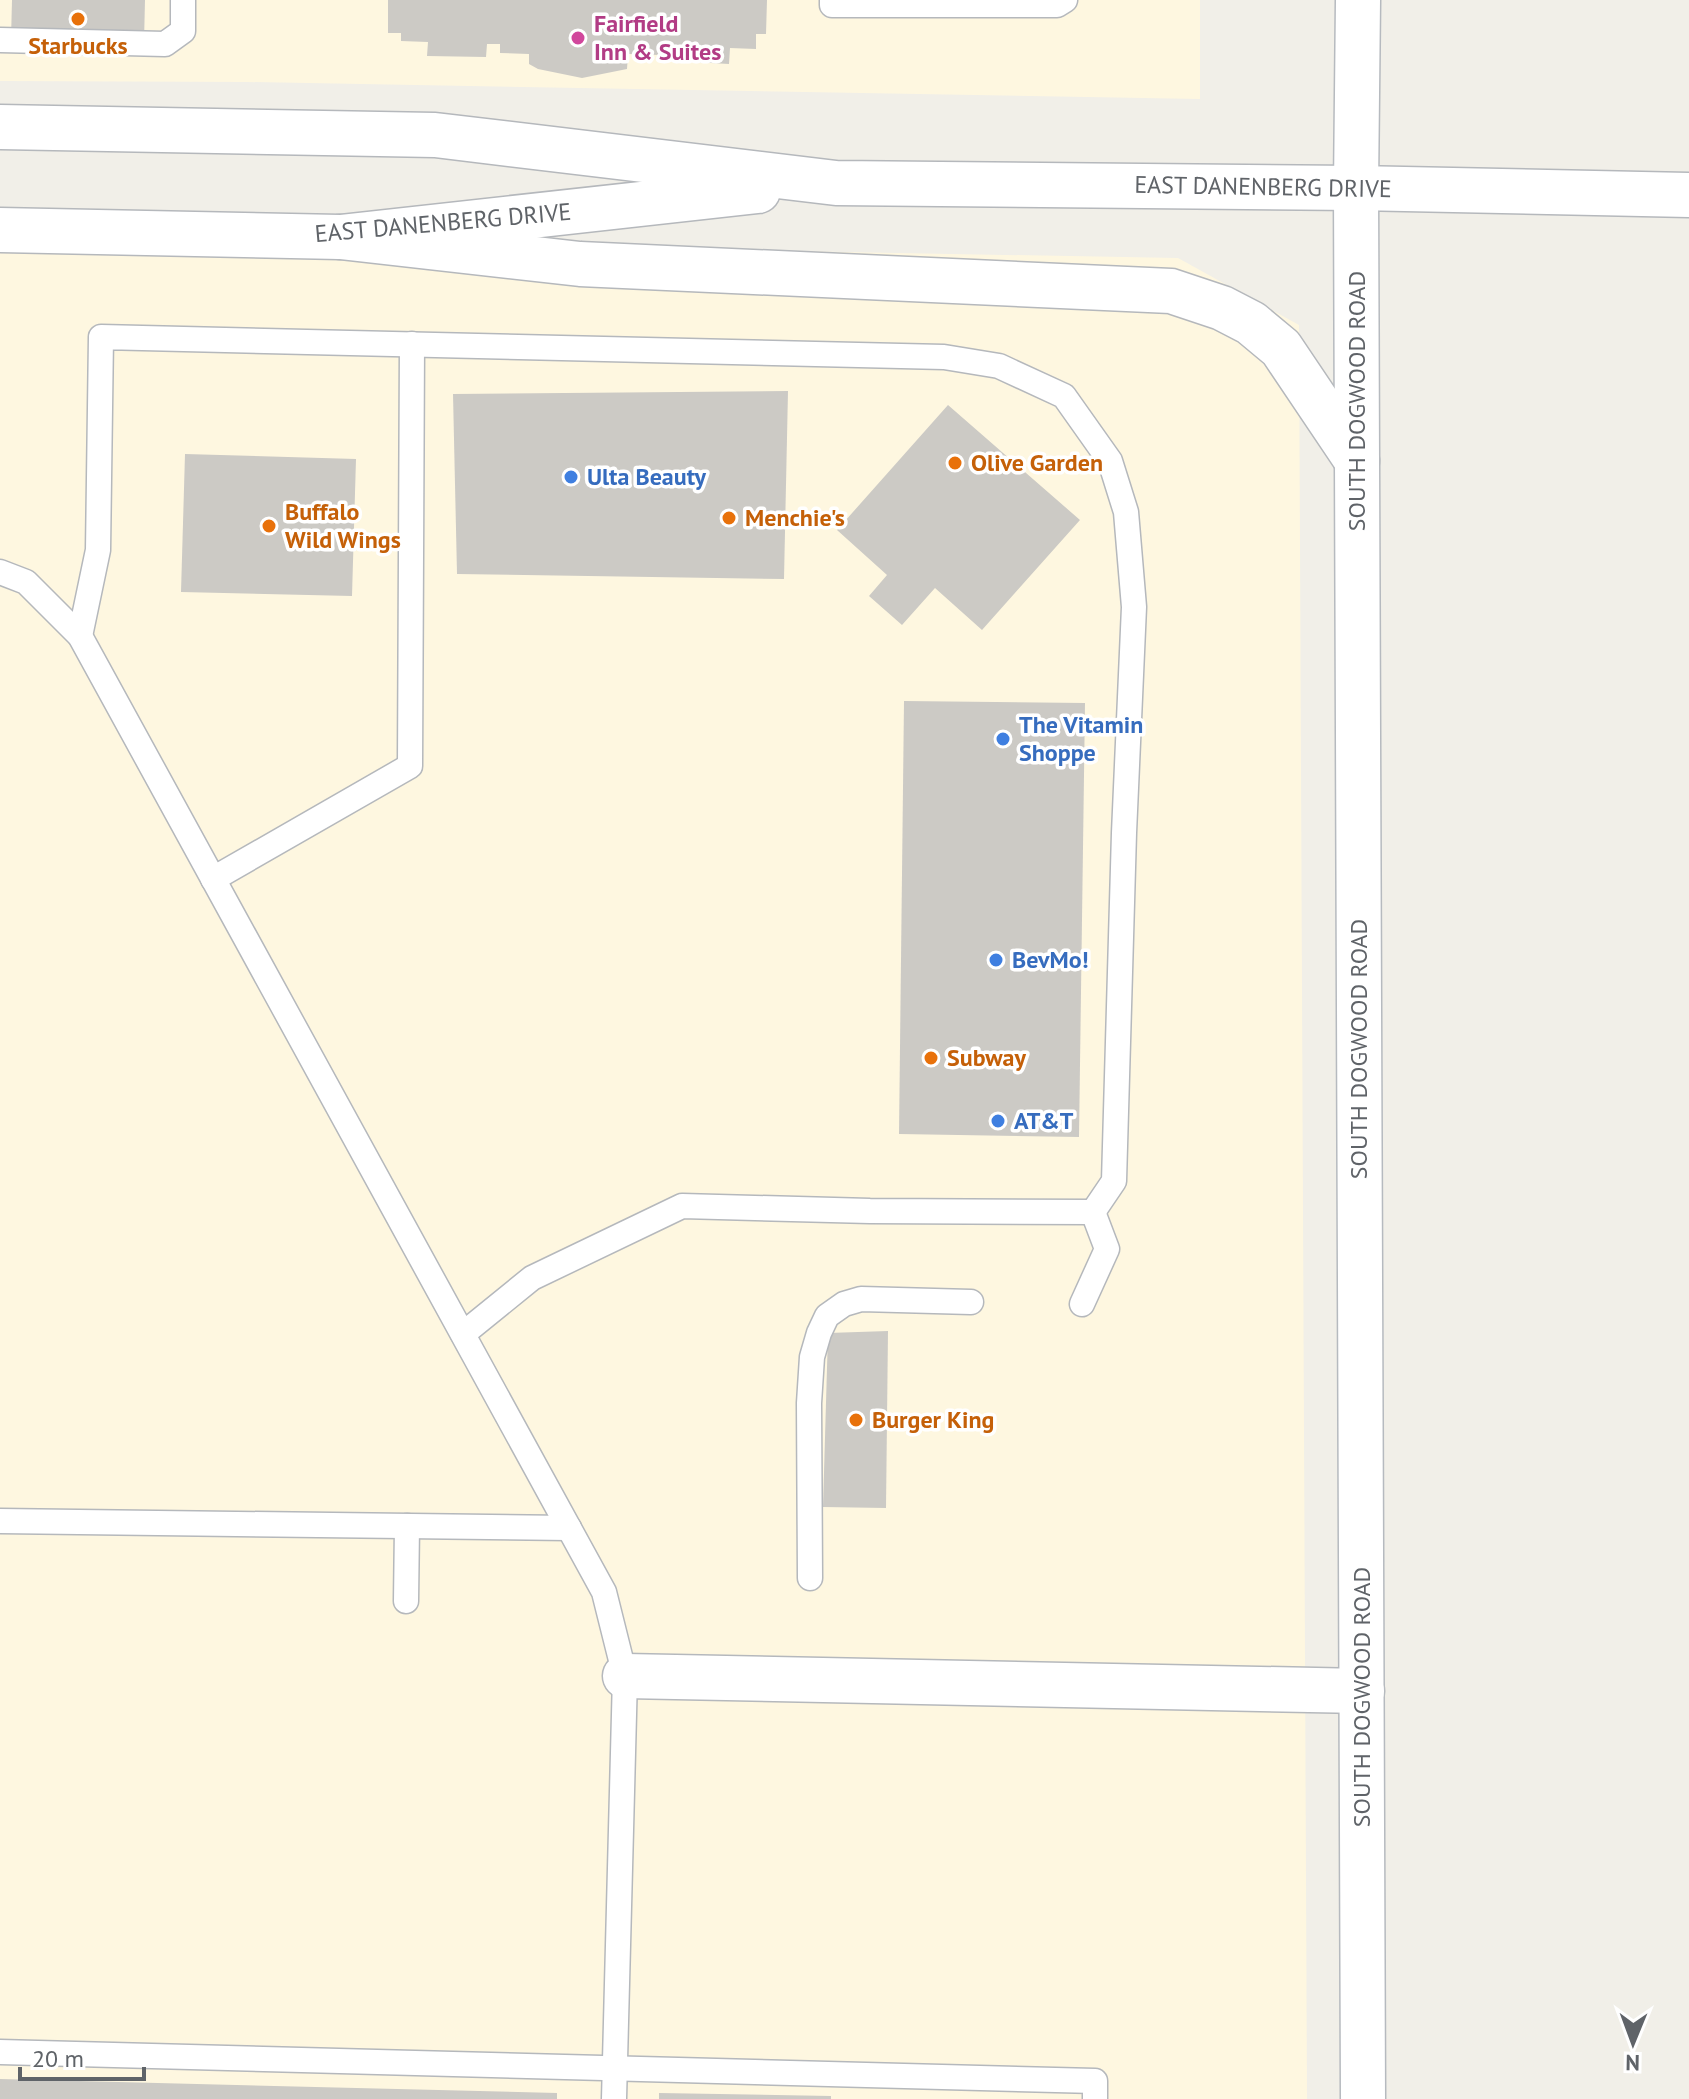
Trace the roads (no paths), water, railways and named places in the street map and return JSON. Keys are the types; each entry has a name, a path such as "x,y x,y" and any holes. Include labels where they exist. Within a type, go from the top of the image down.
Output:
{"street":[{"name":"SOUTH DOGWOOD ROAD","path":"1358,0 1356,188 1363,2099"},
{"name":"EAST DANENBERG DRIVE","path":"0,127 435,135 836,183 1689,195"},
{"name":"EAST DANENBERG DRIVE","path":"0,230 340,237 836,183"},
{"path":"340,237 580,264 1171,291 1222,308 1251,323 1281,348 1357,461"},
{"path":"625,1676 1362,1691"}],"lane":[{"path":"0,40 165,44 183,31 183,0"},
{"path":"832,0 832,5 1057,5 1065,0"},
{"path":"80,636 98,550 101,337 944,357 999,366 1064,396 1110,461 1126,512 1134,607 1114,1181 1093,1212"},
{"path":"213,879 410,766 412,344"},
{"path":"0,572 26,582 80,636 604,1592 625,1676 614,2099"},
{"path":"463,1334 532,1278 682,1206 1093,1212"},
{"path":"1082,1304 1107,1249 1093,1212"},
{"path":"810,1578 809,1403 812,1357 827,1316 844,1304 861,1299 971,1302"},
{"path":"0,1521 569,1528"},
{"path":"406,1601 407,1526"},
{"path":"0,2052 1095,2081 1095,2099"}],"place":[{"name":"Starbucks","path":"78,19"},
{"name":"Fairfield Inn & Suites","path":"578,38"},
{"name":"Olive Garden","path":"955,463"},
{"name":"Ulta Beauty","path":"571,477"},
{"name":"Menchie's","path":"729,518"},
{"name":"Buffalo Wild Wings","path":"269,526"},
{"name":"The Vitamin Shoppe","path":"1003,739"},
{"name":"BevMo!","path":"996,960"},
{"name":"Subway","path":"931,1058"},
{"name":"AT&T","path":"998,1121"},
{"name":"Burger King","path":"856,1420"}]}
